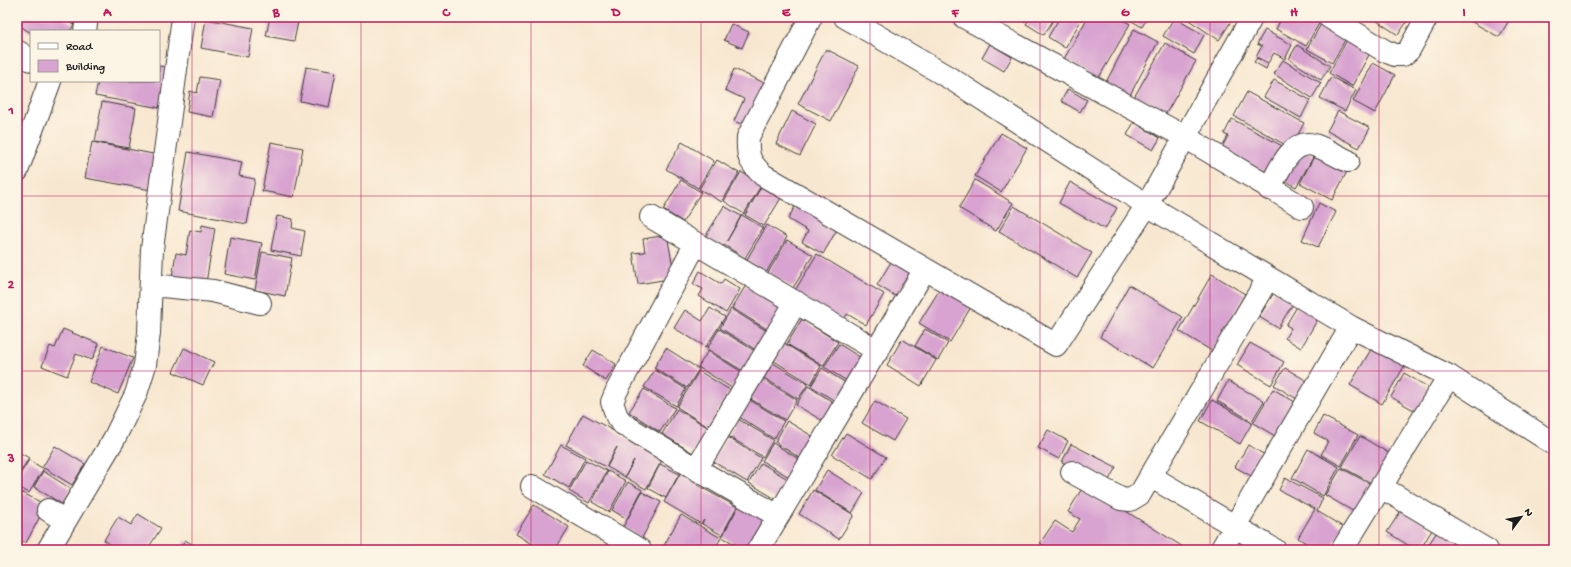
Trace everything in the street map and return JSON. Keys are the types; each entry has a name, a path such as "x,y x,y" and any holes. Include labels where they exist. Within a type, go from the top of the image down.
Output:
{"street":[{"path":"85,30 87,17"},
{"path":"55,548 56,516 114,439 136,394 145,365 152,285 152,249 183,17"},
{"path":"812,17 748,137 748,152 753,165 763,175 1056,345 1147,206 1252,17"},
{"path":"844,17 953,80 1147,206 1351,327 1449,376 1554,444"},
{"path":"964,17 1185,137 1269,189 1302,207"},
{"path":"1329,17 1385,51 1395,55 1403,55 1409,50 1426,17"},
{"path":"17,51 30,59"},
{"path":"17,171 50,82"},
{"path":"1269,189 1289,155 1304,144 1313,145 1348,161"},
{"path":"652,217 878,351"},
{"path":"696,243 616,390 612,402 617,417 623,424 696,469 778,516"},
{"path":"758,550 878,351 925,269"},
{"path":"1072,472 1121,499 1130,500 1140,494 1268,278"},
{"path":"152,285 213,291 260,303"},
{"path":"696,469 796,302"},
{"path":"1221,550 1236,527 1351,327"},
{"path":"1342,550 1449,376"},
{"path":"1150,476 1275,550"},
{"path":"532,486 640,550"},
{"path":"1381,487 1488,550"}],"building":[{"path":"17,17 62,17 74,25 71,30 30,30 30,32 17,24"},
{"path":"270,17 299,17 294,41 266,36"},
{"path":"1015,17 1027,17 1024,22"},
{"path":"1030,17 1055,17 1044,35 1026,24"},
{"path":"1060,17 1083,17 1065,48 1048,37"},
{"path":"1088,17 1118,17 1130,24 1098,79 1064,59"},
{"path":"1125,17 1148,17 1142,27"},
{"path":"1184,17 1234,17 1219,40"},
{"path":"1282,17 1311,17 1320,22 1306,46 1276,29"},
{"path":"1371,17 1410,17 1398,35"},
{"path":"1463,17 1511,17 1499,37"},
{"path":"1174,18 1204,35 1194,54 1163,36"},
{"path":"206,19 253,28 248,57 201,48"},
{"path":"731,24 749,32 742,48 724,40"},
{"path":"1321,24 1346,38 1332,63 1307,49"},
{"path":"1134,29 1158,42 1129,97 1105,84"},
{"path":"1265,30 1292,45 1285,59 1274,53 1268,63 1256,57 1262,46 1257,44"},
{"path":"1347,40 1370,53 1352,86 1329,73"},
{"path":"1165,43 1196,61 1164,117 1133,99"},
{"path":"990,44 1012,57 1004,71 982,58"},
{"path":"1297,45 1330,66 1321,80 1289,59"},
{"path":"826,49 859,66 831,121 798,104"},
{"path":"1257,58 1268,64 1266,69 1254,62"},
{"path":"1283,60 1321,83 1312,98 1274,74"},
{"path":"1373,63 1395,75 1375,113 1353,101"},
{"path":"160,66 168,67 160,108 95,96 98,82 160,82"},
{"path":"306,67 336,72 329,107 300,101"},
{"path":"734,69 769,85 750,128 734,121 744,99 725,90"},
{"path":"200,77 220,80 213,117 187,112 190,91 197,93"},
{"path":"1331,77 1356,90 1345,111 1320,98"},
{"path":"1274,80 1310,100 1301,118 1264,97"},
{"path":"1068,89 1087,100 1080,112 1061,101"},
{"path":"1247,92 1304,123 1291,148 1234,116"},
{"path":"102,102 136,108 129,148 95,142"},
{"path":"792,111 816,124 800,156 776,144"},
{"path":"1338,111 1370,128 1359,148 1327,131"},
{"path":"1232,119 1288,149 1273,177 1221,149 1228,136 1224,134"},
{"path":"1134,122 1160,138 1153,150 1127,135"},
{"path":"1001,133 1027,148 1001,192 975,176"},
{"path":"92,142 158,155 151,190 85,178"},
{"path":"271,142 303,148 294,197 262,191"},
{"path":"682,142 714,161 698,188 666,169"},
{"path":"1299,147 1314,156 1296,187 1281,179"},
{"path":"1318,149 1350,166 1332,200 1300,183"},
{"path":"188,152 242,162 239,176 255,179 247,224 178,211"},
{"path":"717,160 739,173 722,202 699,189"},
{"path":"741,172 762,184 744,214 724,201"},
{"path":"681,180 701,192 683,222 663,210"},
{"path":"975,180 1013,203 996,231 959,208"},
{"path":"764,182 784,193 764,226 745,215"},
{"path":"1070,182 1117,208 1105,229 1059,203"},
{"path":"798,201 839,226 823,254 802,242 808,231 788,219"},
{"path":"1319,203 1336,212 1318,247 1302,240"},
{"path":"724,206 741,216 727,241 742,215 763,228 745,258 724,245 721,250 704,239"},
{"path":"1014,206 1092,253 1077,278 999,231"},
{"path":"277,216 293,219 292,228 305,231 301,256 271,250"},
{"path":"202,225 215,228 206,283 172,277 176,253 186,255 190,230 201,232"},
{"path":"767,225 787,237 766,273 746,261"},
{"path":"667,235 675,278 638,284 633,253 645,252 643,239"},
{"path":"230,237 262,243 255,280 224,274"},
{"path":"787,240 813,255 793,288 768,273"},
{"path":"262,252 292,258 285,296 255,290"},
{"path":"817,254 884,294 866,325 847,314 843,322 794,292"},
{"path":"894,257 914,269 897,297 877,285"},
{"path":"700,271 721,284 724,279 740,289 726,313 699,296 703,289 693,284"},
{"path":"1212,274 1245,294 1212,351 1179,331"},
{"path":"943,284 974,302 950,342 919,323"},
{"path":"746,285 782,307 768,330 732,308"},
{"path":"1129,285 1183,317 1153,368 1100,337"},
{"path":"1275,291 1294,302 1278,328 1259,317"},
{"path":"1298,305 1319,317 1301,348 1285,338 1291,328 1286,325"},
{"path":"710,308 725,317 706,347 674,328 685,310 702,321"},
{"path":"731,309 767,331 756,350 720,328"},
{"path":"802,319 838,342 823,366 787,344"},
{"path":"63,329 99,344 92,360 76,354 67,376 42,366 50,346 55,348"},
{"path":"719,329 755,351 743,371 707,349"},
{"path":"925,329 948,343 938,360 915,346"},
{"path":"902,339 936,360 921,386 887,365"},
{"path":"784,343 821,366 811,384 774,361"},
{"path":"1250,343 1284,362 1271,385 1237,365"},
{"path":"839,344 866,361 852,384 824,367"},
{"path":"103,346 133,358 118,394 89,382"},
{"path":"1373,346 1405,365 1382,404 1350,385"},
{"path":"184,348 214,362 203,385 173,372"},
{"path":"666,348 699,369 687,388 654,368"},
{"path":"593,350 616,364 606,381 583,366"},
{"path":"708,351 742,372 732,388 698,367"},
{"path":"773,363 808,384 798,399 764,378"},
{"path":"822,368 851,386 840,404 811,386"},
{"path":"1285,368 1312,384 1302,402 1274,385"},
{"path":"655,370 686,389 676,406 644,387"},
{"path":"699,371 730,390 708,427 677,407"},
{"path":"1404,373 1431,389 1417,412 1391,397"},
{"path":"761,378 797,400 785,420 749,398"},
{"path":"1228,381 1264,401 1252,421 1217,401"},
{"path":"808,386 839,406 828,424 796,405"},
{"path":"644,389 675,408 660,432 629,412"},
{"path":"1273,389 1302,406 1282,440 1253,423"},
{"path":"750,400 784,421 774,439 739,417"},
{"path":"1212,400 1252,423 1240,444 1200,421"},
{"path":"875,401 906,419 893,441 862,423"},
{"path":"677,409 709,428 693,453 662,434"},
{"path":"583,414 662,460 646,489 607,467 617,447 606,467 566,445"},
{"path":"1323,416 1358,435 1341,466 1321,455 1328,441 1314,433"},
{"path":"738,419 773,440 763,457 728,436"},
{"path":"787,421 819,440 806,462 775,442"},
{"path":"1048,430 1068,441 1059,459 1038,448"},
{"path":"846,433 886,457 872,479 832,455"},
{"path":"1360,436 1392,455 1375,485 1342,467"},
{"path":"727,437 761,458 747,482 712,461"},
{"path":"773,443 805,463 794,480 762,461"},
{"path":"1071,444 1116,467 1106,485 1062,462"},
{"path":"561,445 585,458 569,488 545,474"},
{"path":"1248,445 1272,459 1260,481 1235,467"},
{"path":"55,446 85,464 72,485 44,468 29,493 17,486 17,479 29,460 42,468"},
{"path":"1308,449 1339,467 1323,496 1292,478"},
{"path":"17,451 29,458 17,477"},
{"path":"586,460 607,471 589,503 569,491"},
{"path":"761,463 791,481 779,501 749,483"},
{"path":"660,464 679,474 666,498 648,488"},
{"path":"1341,468 1374,486 1358,514 1325,495"},
{"path":"827,470 864,493 852,513 815,490"},
{"path":"43,471 71,489 62,504 34,487"},
{"path":"608,471 626,481 609,512 592,502"},
{"path":"681,472 698,482 697,485 737,507 722,535 702,524 704,520 701,524 664,502"},
{"path":"1285,478 1323,498 1317,511 1343,527 1329,550 1317,550 1298,538 1315,509 1279,490"},
{"path":"628,482 642,490 627,519 612,510"},
{"path":"1084,485 1188,550 1051,550 1040,543 1055,521 1072,532 1080,519 1068,512"},
{"path":"17,490 46,505 26,543 17,538"},
{"path":"813,490 854,515 839,539 799,514"},
{"path":"642,492 661,502 642,538 623,527"},
{"path":"534,505 569,527 555,550 542,550 516,534"},
{"path":"739,505 768,521 752,550 746,550 722,537"},
{"path":"1404,506 1432,530 1420,550 1416,550 1387,532"},
{"path":"138,514 161,528 147,550 119,550 104,540 118,517 131,525"},
{"path":"681,515 721,538 714,550 662,549"},
{"path":"1439,529 1466,546 1463,550 1425,550"},
{"path":"185,540 202,550 179,550"},
{"path":"1379,544 1389,550 1376,550"}]}
